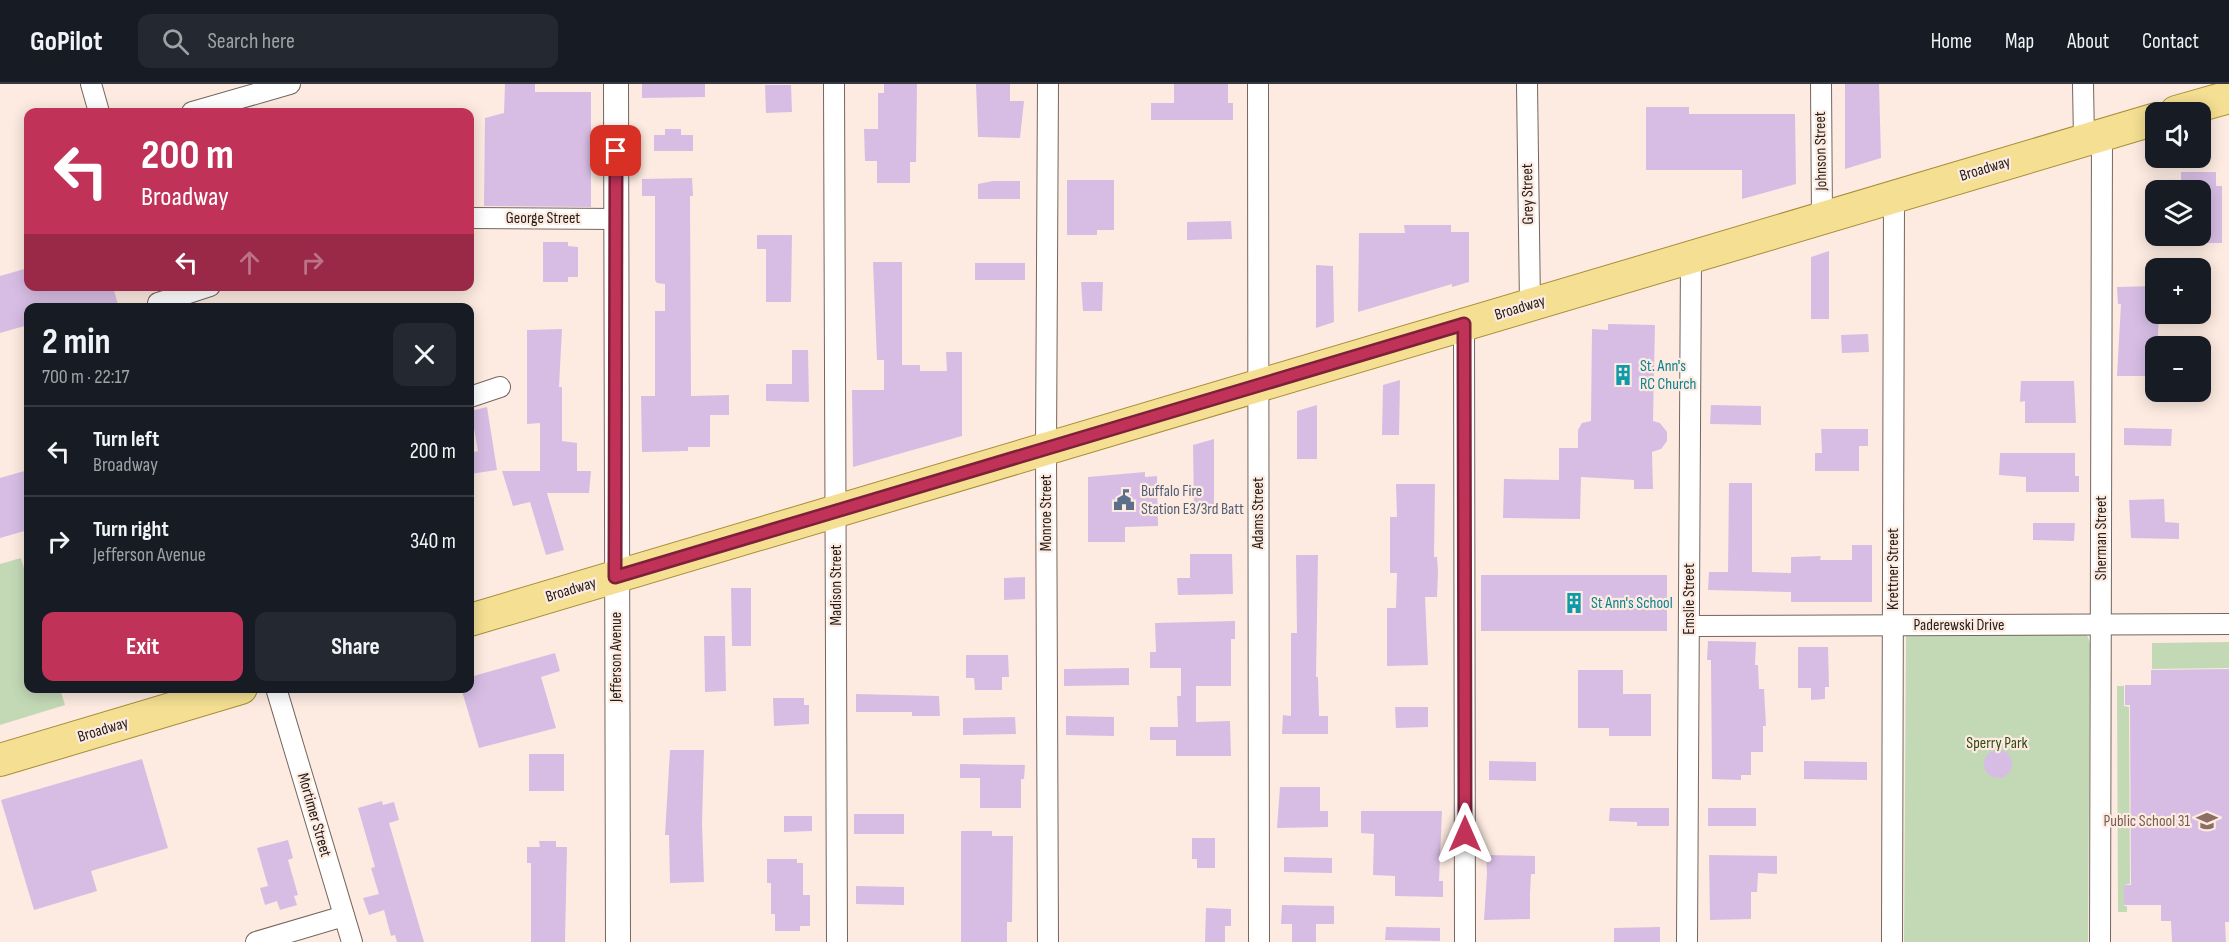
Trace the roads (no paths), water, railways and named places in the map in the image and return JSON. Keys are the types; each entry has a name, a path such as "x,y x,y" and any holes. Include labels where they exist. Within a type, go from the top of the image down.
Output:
{"main road":[{"path":"2211,102 2229,97"},
{"name":"Broadway","path":"474,619 2145,121"},
{"name":"Broadway","path":"0,760 224,693"}],"street":[{"path":"91,84 98,108"},
{"path":"206,108 290,84"},
{"name":"Jefferson Avenue","path":"616,84 615,577 618,942"},
{"name":"Madison Street","path":"834,84 837,942"},
{"name":"Monroe Street","path":"1048,84 1046,449 1048,942"},
{"name":"Adams Street","path":"1258,84 1259,942"},
{"name":"Grey Street","path":"1527,84 1530,305"},
{"name":"Johnson Street","path":"1821,84 1822,218"},
{"name":"Sherman Street","path":"2083,84 2093,137 2101,624 2100,942"},
{"name":"Krettner Street","path":"1892,942 1894,196"},
{"name":"George Street","path":"474,218 616,219"},
{"name":"Emslie Street","path":"1687,942 1691,257"},
{"path":"156,299 189,291"},
{"path":"1464,324 1465,942"},
{"path":"474,396 500,387"},
{"name":"Paderewski Drive","path":"1689,626 2229,624"},
{"name":"Mortimer Street","path":"277,693 352,942"},
{"path":"256,942 344,916"}],"place":[{"name":"St. Ann's RC Church","path":"1623,375"},
{"name":"Buffalo Fire Station E3/3rd Batt","path":"1124,500"},
{"name":"St Ann's School","path":"1574,603"},
{"name":"Public School 31","path":"2207,821"}],"park label":[{"name":"Sperry Park","path":"1997,743"}]}
